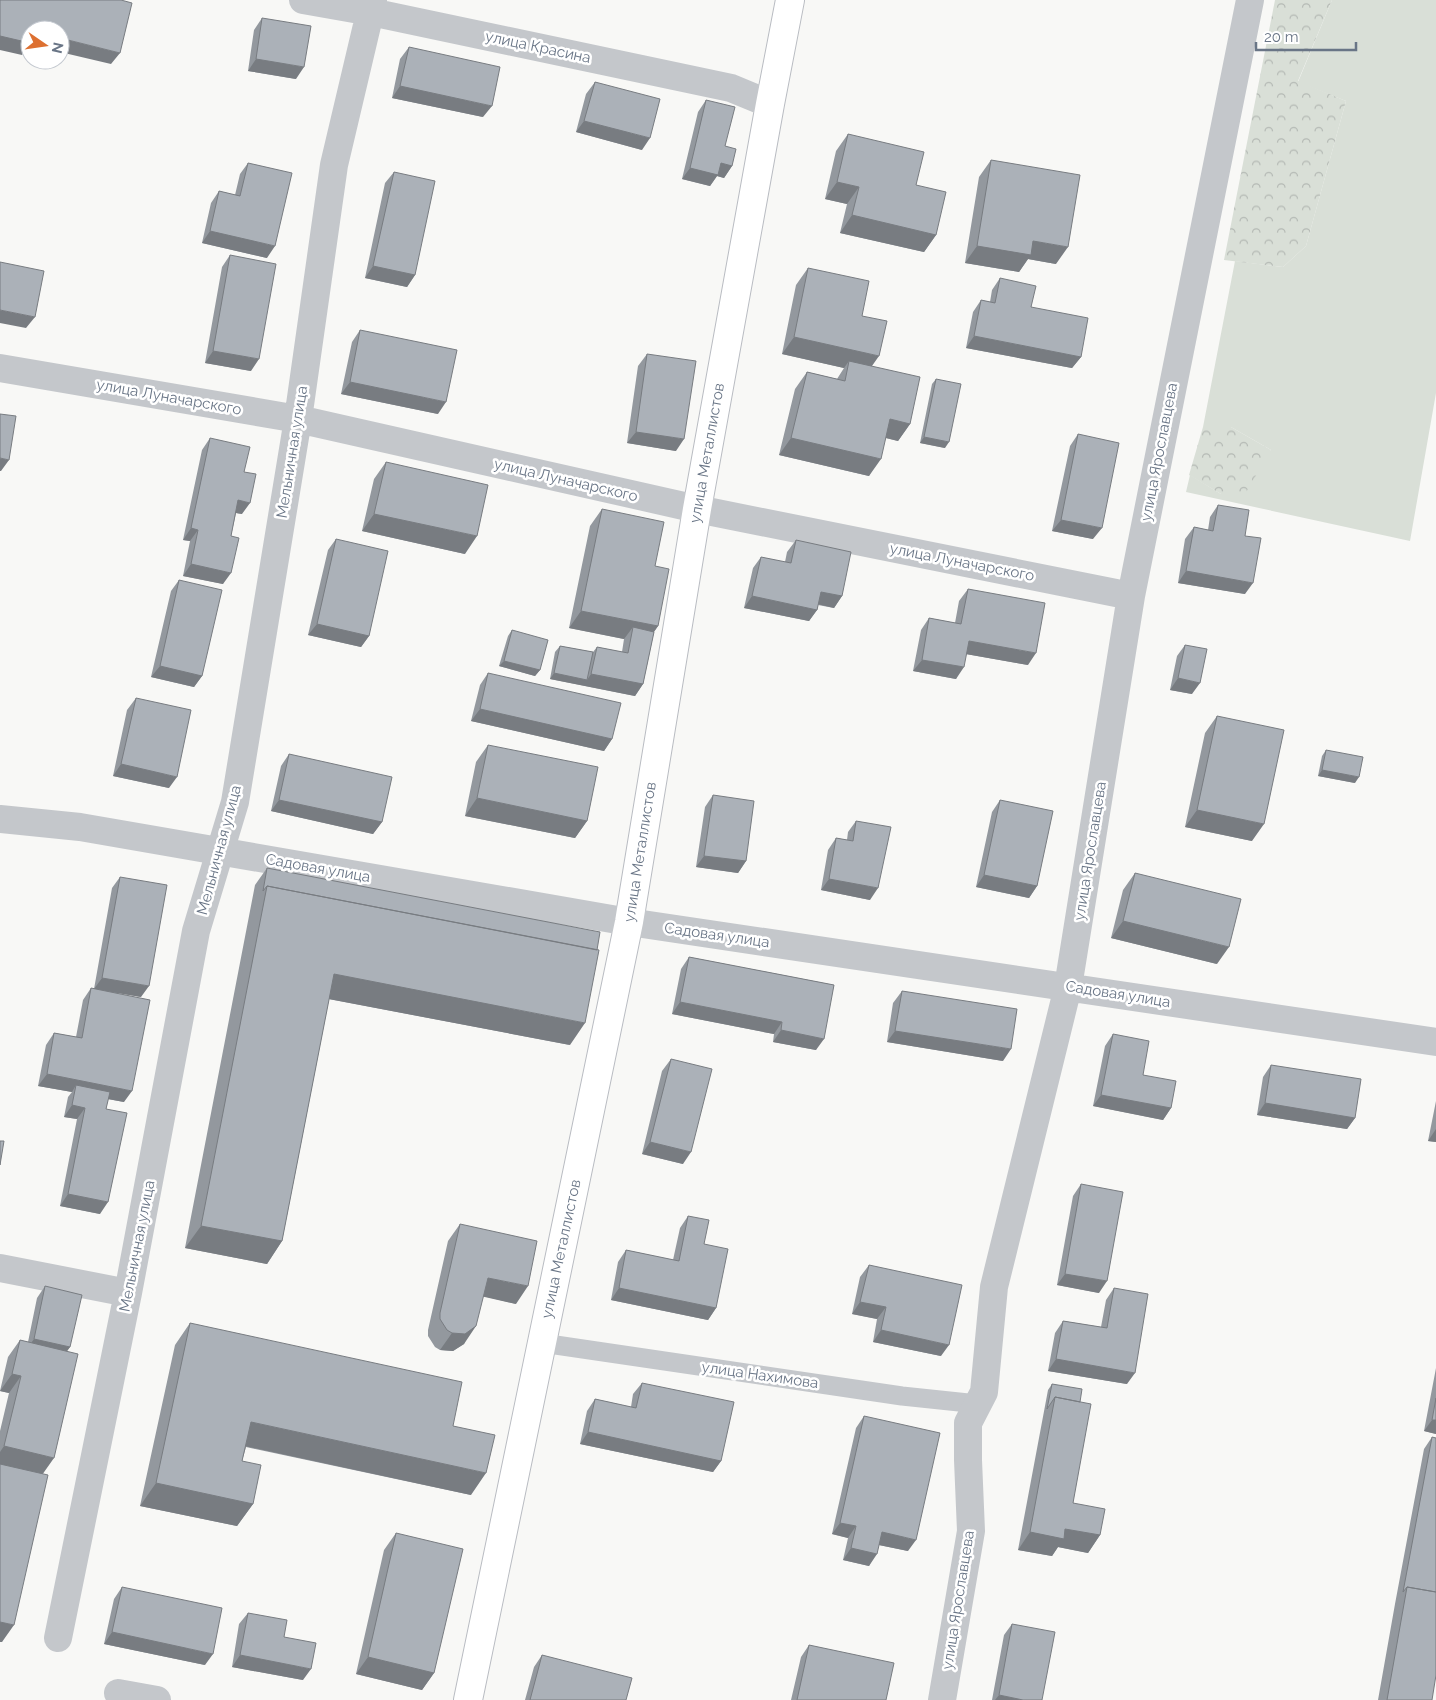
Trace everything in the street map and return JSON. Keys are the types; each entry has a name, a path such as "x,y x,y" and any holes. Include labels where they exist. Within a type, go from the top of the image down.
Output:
{"street":[{"name":"улица Красина","path":"303,0 372,6 731,88 770,104"},
{"name":"улица Металлистов","path":"468,1700 629,922 697,510 790,0"},
{"name":"улица Ярославцева","path":"942,1700 971,1531 968,1423 984,1392 994,1288 1068,986 1130,596 1250,0"},
{"name":"Мельничная улица","path":"58,1638 128,1293 196,931 234,802 298,420 334,165 372,6"},
{"name":"улица Луначарского","path":"0,368 298,420 697,510 1130,596"},
{"name":"Садовая улица","path":"0,819 80,828 629,922 1436,1042"},
{"path":"0,1268 128,1293"},
{"path":"118,1693 157,1700"}],"lane":[{"name":"улица Нахимова","path":"542,1343 902,1396 978,1404"}],"green space":[{"path":"1275,0 1332,0 1298,81 1346,101 1306,246 1283,267 1224,260"},
{"path":"1332,0 1436,0 1436,393 1410,541 1186,492 1190,475 1221,494 1271,450 1231,427 1203,427 1235,261 1283,267 1306,246 1346,101 1298,82"},
{"path":"1203,427 1231,427 1271,450 1245,494 1221,494 1189,475"}],"building":[{"path":"0,0 121,0 132,3 120,53 70,40 70,20 20,20 20,41 0,36"},
{"path":"262,18 311,26 304,67 256,59"},
{"path":"409,47 500,67 492,106 400,86"},
{"path":"595,82 660,99 650,138 584,121"},
{"path":"706,100 735,107 725,146 736,149 732,166 721,163 718,175 690,168"},
{"path":"848,134 924,152 916,185 946,192 936,235 852,215 859,187 837,182"},
{"path":"991,160 1080,175 1068,247 1033,241 1031,255 977,246"},
{"path":"248,163 292,173 275,246 210,231 219,191 240,196"},
{"path":"394,172 435,181 415,275 373,266"},
{"path":"230,255 276,264 259,359 213,351"},
{"path":"0,262 44,271 35,317 0,310"},
{"path":"808,268 869,281 862,316 887,321 879,356 794,337"},
{"path":"1000,278 1036,286 1031,307 1088,318 1081,357 974,336 981,300 995,303"},
{"path":"360,330 457,350 446,402 350,382"},
{"path":"647,354 696,361 684,439 636,432"},
{"path":"849,361 920,377 910,424 890,419 881,459 791,438 807,372 845,381"},
{"path":"936,379 961,384 949,442 924,437"},
{"path":"0,414 16,416 9,460 0,458"},
{"path":"1078,434 1119,443 1102,528 1061,520"},
{"path":"210,438 250,447 244,472 256,474 250,503 238,500 231,536 239,538 231,573 191,564 198,530 191,528"},
{"path":"386,462 488,485 477,536 374,514"},
{"path":"1218,505 1249,510 1245,536 1261,538 1253,583 1186,571 1194,527 1213,531"},
{"path":"602,509 664,522 655,566 669,569 658,626 581,611"},
{"path":"336,539 388,551 369,636 317,624"},
{"path":"796,540 851,552 842,596 821,592 817,610 752,596 761,557 791,563"},
{"path":"179,580 222,590 202,676 160,666"},
{"path":"968,589 1045,603 1036,653 969,641 964,667 922,660 929,618 961,624"},
{"path":"633,627 654,632 643,684 591,674 597,647 628,653"},
{"path":"512,630 548,640 540,670 504,661"},
{"path":"1185,645 1207,649 1200,683 1178,678"},
{"path":"560,646 593,652 587,680 554,673"},
{"path":"488,673 621,703 612,739 480,709"},
{"path":"136,698 191,710 177,777 121,764"},
{"path":"1217,716 1284,730 1264,824 1197,810"},
{"path":"488,745 598,767 587,821 477,798"},
{"path":"1326,750 1363,757 1359,777 1322,770"},
{"path":"289,754 392,777 382,822 279,800"},
{"path":"713,795 754,801 746,861 704,856"},
{"path":"1000,800 1053,811 1037,886 984,875"},
{"path":"856,821 891,827 878,888 829,879 836,838 853,841"},
{"path":"267,868 600,932 597,950 267,886 263,891"},
{"path":"1135,873 1241,899 1229,947 1123,921"},
{"path":"120,877 167,885 149,986 102,978"},
{"path":"267,886 599,950 585,1023 334,974 282,1241 201,1226"},
{"path":"689,957 834,985 824,1039 781,1030 782,1022 680,1002"},
{"path":"91,988 150,1000 132,1091 47,1074 54,1033 82,1038"},
{"path":"902,991 1017,1009 1011,1049 895,1031"},
{"path":"1113,1034 1149,1041 1143,1075 1176,1081 1171,1108 1101,1095"},
{"path":"671,1059 712,1069 691,1152 650,1142"},
{"path":"1271,1065 1361,1079 1355,1118 1265,1103"},
{"path":"76,1085 110,1092 106,1109 127,1113 108,1202 68,1194 85,1108 72,1105"},
{"path":"0,1141 4,1141 0,1165"},
{"path":"1081,1184 1123,1192 1107,1281 1065,1274"},
{"path":"688,1216 709,1220 704,1244 728,1249 716,1308 619,1288 626,1250 679,1261"},
{"path":"460,1224 537,1241 528,1286 488,1278 476,1326 465,1334 452,1333 447,1330 440,1319"},
{"path":"869,1265 962,1285 949,1345 881,1330 886,1307 860,1302"},
{"path":"45,1286 82,1295 70,1347 34,1339"},
{"path":"1114,1288 1148,1294 1135,1373 1056,1359 1063,1321 1107,1328"},
{"path":"190,1323 462,1382 453,1426 495,1435 486,1473 251,1422 242,1461 261,1465 253,1504 156,1483"},
{"path":"20,1340 78,1354 54,1458 4,1446 21,1376 12,1374"},
{"path":"642,1383 734,1402 721,1461 588,1432 595,1399 636,1408"},
{"path":"1052,1384 1082,1389 1080,1402 1055,1397 1047,1409"},
{"path":"1055,1397 1091,1404 1073,1503 1105,1509 1100,1535 1065,1529 1064,1539 1030,1532"},
{"path":"1436,1398 1436,1420 1432,1420"},
{"path":"864,1416 940,1433 916,1540 882,1532 877,1554 851,1548 856,1526 840,1523"},
{"path":"1432,1437 1436,1438 1436,1592 1407,1587 1403,1592"},
{"path":"0,1464 48,1475 14,1625 0,1622"},
{"path":"396,1533 463,1549 434,1673 368,1657"},
{"path":"122,1587 222,1608 213,1654 112,1632"},
{"path":"1407,1587 1436,1592 1436,1675 1432,1700 1387,1700"},
{"path":"248,1613 287,1620 284,1637 316,1643 311,1669 240,1655"},
{"path":"1012,1624 1055,1632 1042,1700 1023,1700 999,1695"},
{"path":"809,1645 894,1663 886,1700 797,1700"},
{"path":"542,1655 632,1678 626,1700 530,1700"}]}
